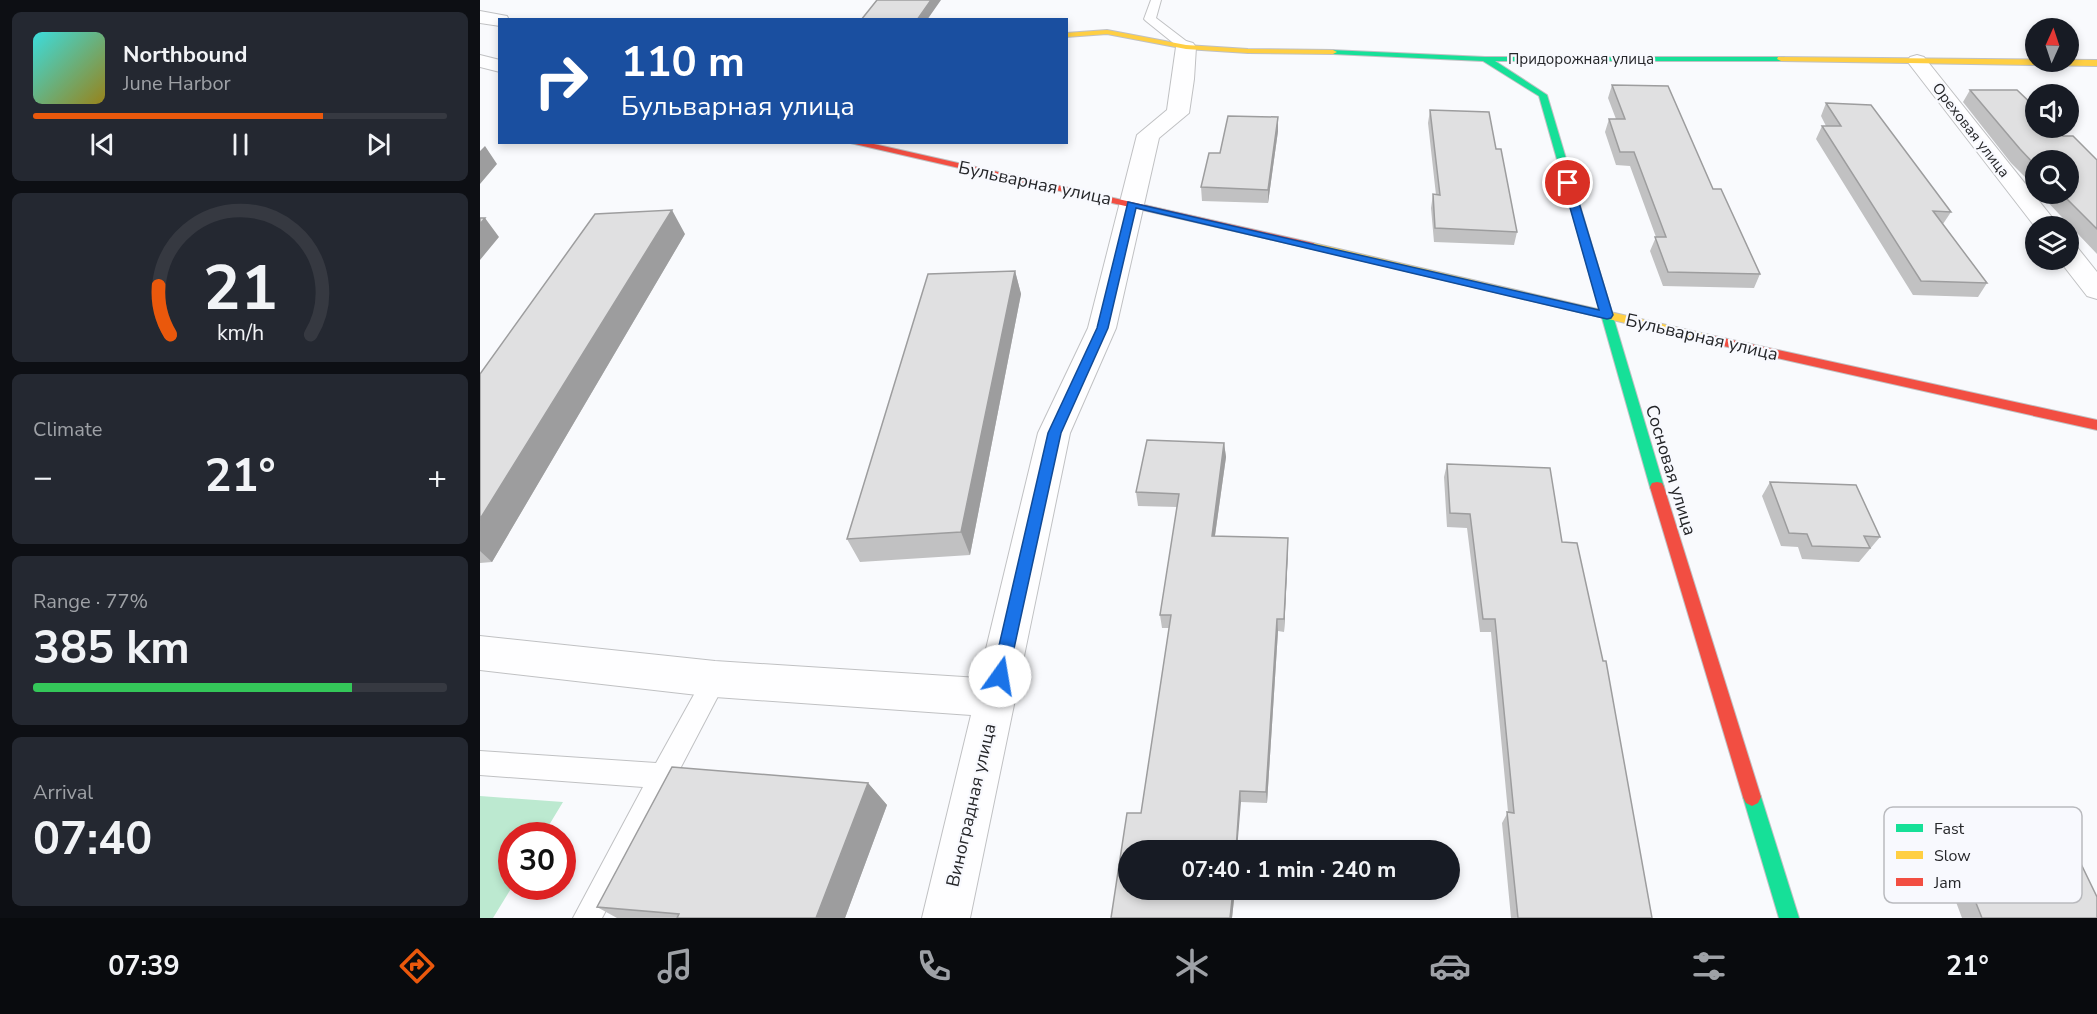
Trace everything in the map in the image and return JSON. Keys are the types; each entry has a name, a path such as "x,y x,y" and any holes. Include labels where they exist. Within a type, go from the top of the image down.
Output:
{"street":[{"path":"480,17 498,20"},
{"name":"Придорожная улица","path":"1068,35 1107,32 1186,47 1248,51 1371,52 1485,59 1839,59 2097,63"},
{"name":"Виноградная улица","path":"946,918 1054,433 1102,328 1148,135 1178,113 1184,79 1186,47"},
{"name":"Сосновая улица","path":"1485,59 1543,95 1789,918"},
{"name":"Ореховая улица","path":"1917,61 2039,216"},
{"path":"480,62 498,66"},
{"name":"Бульварная улица","path":"859,144 1132,204 1607,315 2097,425"},
{"path":"2079,268 2097,290"},
{"path":"480,653 715,679 995,698"}],"lane":[{"path":"1156,0 1150,19 1186,47"},
{"path":"587,918 715,679"},
{"path":"480,763 663,776"}],"green space":[{"path":"480,796 563,802 551,822 498,822 498,900 504,900 493,918 480,918"}],"building":[{"path":"877,0 931,0 918,18 863,18"},
{"path":"1612,85 1668,86 1713,189 1721,189 1760,274 1668,272 1655,237 1666,237 1634,152 1620,152 1609,119 1625,119"},
{"path":"1970,90 2017,90 2025,98 2025,138 2075,138 2097,160 2097,229 2072,204 2079,204 2079,150 2025,150 2025,154"},
{"path":"1826,103 1871,105 1951,212 1933,211 1987,283 1921,281 1822,126 1841,126"},
{"path":"1430,110 1489,112 1496,149 1501,149 1517,232 1435,228 1433,194 1440,195"},
{"path":"1228,116 1278,117 1268,190 1201,187 1209,153 1220,153"},
{"path":"672,210 480,519 480,374 595,214"},
{"path":"1015,271 961,532 847,539 928,274"},
{"path":"1147,440 1224,443 1212,536 1288,538 1284,619 1277,619 1266,792 1240,791 1237,840 1123,840 1127,813 1141,813 1171,615 1160,615 1179,494 1136,492"},
{"path":"1447,464 1550,468 1562,542 1577,543 1603,661 1606,661 1652,918 1518,918 1507,812 1514,813 1495,619 1483,619 1470,514 1450,513"},
{"path":"1770,482 1856,485 1880,537 1864,536 1870,548 1812,546 1807,534 1789,533"},
{"path":"672,767 868,783 816,918 677,918 679,914 597,907"},
{"path":"2082,866 2097,897 2097,918 1982,918 1976,903 2082,903"},
{"path":"1118,872 1118,900 1232,900 1230,918 1111,918"}],"traffic: fast":[{"path":"1333,52 1485,59 1781,59"},
{"path":"1485,59 1543,95 1657,487"},
{"path":"1752,797 1789,918"}],"traffic: slow":[{"path":"1068,35 1107,32 1186,47 1248,51 1333,52"},
{"path":"1781,59 2097,63"},
{"path":"1313,246 1714,340"}],"traffic: jam":[{"path":"859,144 1313,246"},
{"path":"1714,340 2097,425"},
{"path":"1657,487 1752,797"}],"route":[{"path":"1000,676 1054,433 1102,328 1132,204 1607,315 1568,183"}]}
